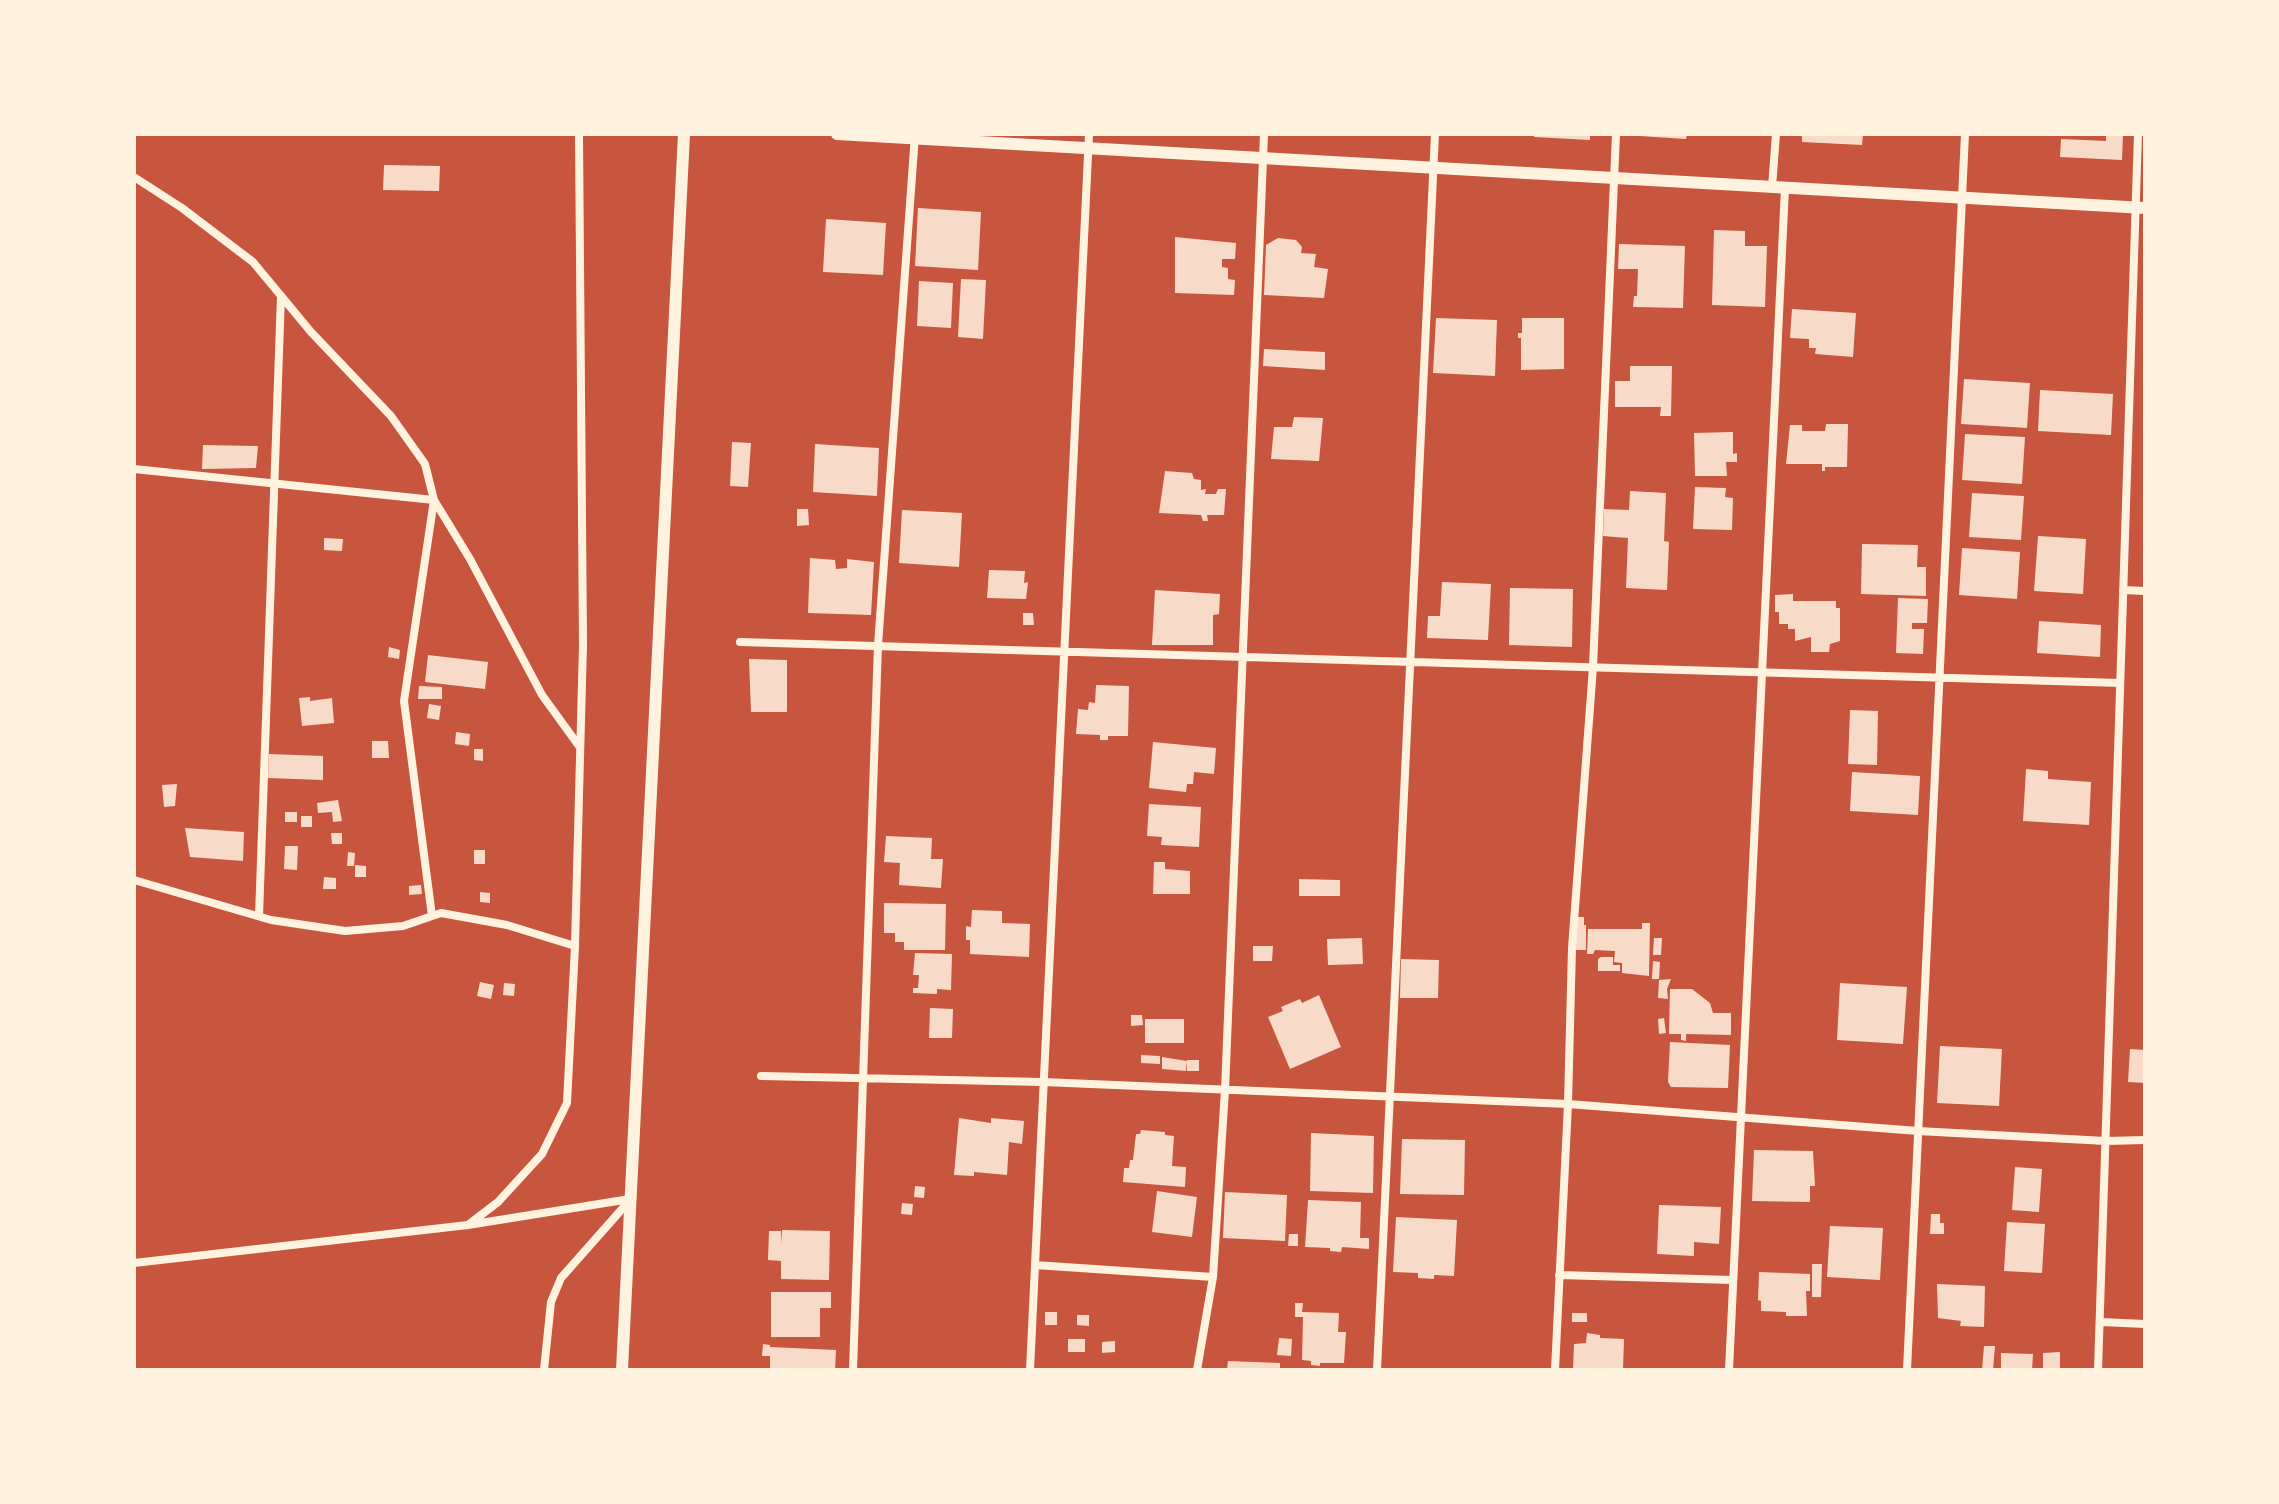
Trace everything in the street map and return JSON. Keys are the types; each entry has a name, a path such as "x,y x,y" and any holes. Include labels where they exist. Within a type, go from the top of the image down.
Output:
{"street":[{"path":"468,1225 498,1202 542,1154 567,1103 575,946 583,645 579,134"},
{"path":"622,1370 684,134"},
{"path":"837,134 915,136 2140,208"},
{"path":"1030,1370 1089,134"},
{"path":"1197,1370 1213,1277 1225,1090 1264,134"},
{"path":"1377,1370 1435,134"},
{"path":"1555,1370 1576,871 1593,667 1616,134"},
{"path":"1729,1370 1762,672 1779,187 1776,134"},
{"path":"1907,1370 1965,134"},
{"path":"2098,1370 2123,590 2140,208 2138,134"},
{"path":"853,1370 878,645 915,136"},
{"path":"134,177 182,208 253,262 311,332 391,416 425,464 434,500 470,559 542,695 580,747"},
{"path":"259,916 281,295"},
{"path":"134,469 434,500"},
{"path":"432,916 404,701 434,500"},
{"path":"2123,590 2145,591"},
{"path":"740,642 2120,683"},
{"path":"134,880 259,916 345,931 403,926 441,913 507,925 575,946"},
{"path":"761,1076 1043,1082 1568,1104 1918,1131 2106,1141 2145,1140"},
{"path":"134,1263 468,1225 630,1199"},
{"path":"544,1370 551,1302 561,1278 630,1199"},
{"path":"1035,1265 1213,1277"},
{"path":"1559,1275 1733,1280"},
{"path":"2101,1322 2145,1324"}],"building":[{"path":"1534,134 1590,134 1590,140 1534,137"},
{"path":"1639,134 1687,134 1686,139"},
{"path":"1802,134 1863,134 1862,145 1802,142"},
{"path":"2106,134 2123,134 2122,160 2060,157 2061,139 2106,141"},
{"path":"384,165 440,166 439,191 383,190"},
{"path":"918,208 981,212 978,270 915,266"},
{"path":"826,219 886,223 883,275 823,272"},
{"path":"1714,230 1745,231 1745,246 1767,246 1765,307 1712,305"},
{"path":"1175,237 1236,243 1235,259 1222,259 1222,267 1228,268 1228,279 1235,280 1234,295 1175,293"},
{"path":"1278,238 1296,240 1302,247 1301,253 1316,254 1314,267 1328,269 1324,298 1264,295 1266,245"},
{"path":"1619,244 1685,246 1683,308 1633,307 1634,296 1637,296 1638,269 1618,269"},
{"path":"961,279 986,280 983,339 958,337"},
{"path":"919,281 953,283 951,328 917,326"},
{"path":"1792,309 1856,313 1853,357 1815,354 1816,348 1809,348 1809,339 1790,338"},
{"path":"1436,318 1497,320 1495,376 1433,373"},
{"path":"1522,318 1564,318 1564,369 1521,370 1521,338 1518,338 1518,333 1522,333"},
{"path":"1264,349 1325,352 1325,370 1263,366"},
{"path":"1630,366 1672,366 1671,416 1660,416 1661,407 1615,407 1615,381 1630,381"},
{"path":"1964,379 2030,383 2027,428 1961,424"},
{"path":"2040,390 2113,394 2111,435 2038,431"},
{"path":"1294,417 1323,418 1319,461 1271,459 1274,427 1292,427"},
{"path":"1826,424 1848,424 1847,467 1825,467 1822,471 1822,464 1786,464 1790,425 1802,425 1802,431 1825,431"},
{"path":"1733,432 1733,454 1737,453 1737,462 1726,462 1727,476 1695,476 1694,433"},
{"path":"1965,434 2025,437 2022,484 1962,480"},
{"path":"732,442 751,443 748,487 730,486"},
{"path":"815,444 879,448 877,496 813,492"},
{"path":"203,445 258,446 256,468 202,469"},
{"path":"1165,471 1192,473 1194,479 1201,480 1201,490 1206,489 1205,494 1216,494 1218,489 1226,489 1224,515 1207,515 1208,521 1203,521 1201,515 1159,513"},
{"path":"1695,487 1726,488 1725,497 1733,498 1732,530 1693,529"},
{"path":"1630,491 1666,493 1664,541 1669,542 1667,590 1626,588 1628,538 1603,536 1604,509 1629,510"},
{"path":"1972,493 2024,496 2021,540 1969,537"},
{"path":"797,509 808,509 809,525 797,526"},
{"path":"902,510 962,513 959,567 899,563"},
{"path":"2038,536 2086,539 2083,594 2034,591"},
{"path":"324,538 343,539 342,551 324,550"},
{"path":"1862,544 1918,545 1917,567 1926,567 1926,596 1861,594"},
{"path":"1962,548 2020,552 2017,599 1959,595"},
{"path":"810,558 835,560 836,569 847,568 847,559 874,562 871,615 808,613"},
{"path":"989,570 1025,571 1024,583 1028,582 1026,599 987,598"},
{"path":"1442,582 1491,584 1488,640 1427,638 1428,616 1440,616"},
{"path":"1510,588 1573,589 1572,647 1509,645"},
{"path":"1155,590 1220,594 1219,614 1213,615 1213,645 1152,645"},
{"path":"1793,594 1793,601 1836,601 1836,608 1840,608 1840,641 1830,644 1829,652 1811,652 1811,637 1795,641 1795,629 1788,629 1788,624 1779,624 1775,595"},
{"path":"1898,598 1928,599 1927,623 1912,623 1912,629 1924,629 1923,654 1896,653"},
{"path":"1023,613 1033,613 1034,625 1023,625"},
{"path":"2039,621 2101,625 2100,657 2037,653"},
{"path":"389,647 400,650 399,659 388,657"},
{"path":"428,655 488,662 485,689 425,682"},
{"path":"749,659 787,660 787,712 751,712"},
{"path":"1096,685 1129,686 1128,736 1108,736 1108,740 1100,740 1100,735 1076,734 1078,709 1088,710 1089,702 1095,703"},
{"path":"419,686 442,687 442,699 418,699"},
{"path":"310,697 310,701 332,698 334,723 302,726 299,698"},
{"path":"429,704 441,706 439,720 427,718"},
{"path":"1850,710 1878,711 1877,765 1848,764"},
{"path":"456,732 470,734 469,746 455,744"},
{"path":"372,741 388,741 389,758 372,758"},
{"path":"1153,742 1216,748 1214,774 1194,772 1193,784 1187,784 1186,792 1149,788"},
{"path":"474,749 483,749 483,761 474,760"},
{"path":"269,754 323,756 323,780 268,778"},
{"path":"2026,769 2048,771 2048,779 2091,782 2089,825 2023,821"},
{"path":"1852,772 1920,776 1918,815 1850,811"},
{"path":"177,784 175,806 164,807 162,785"},
{"path":"338,800 342,821 333,822 332,812 318,813 317,803"},
{"path":"1149,804 1201,807 1199,847 1161,845 1162,837 1147,836"},
{"path":"285,812 297,812 297,822 285,822"},
{"path":"301,816 312,816 312,827 301,827"},
{"path":"185,828 244,832 243,861 190,857"},
{"path":"331,833 342,833 342,844 332,844"},
{"path":"886,836 932,838 931,859 943,859 941,888 899,885 900,863 884,862"},
{"path":"285,846 298,846 297,870 284,869"},
{"path":"474,850 485,850 485,864 474,864"},
{"path":"348,852 355,853 354,866 347,866"},
{"path":"1154,862 1165,862 1165,869 1190,871 1190,894 1153,894"},
{"path":"355,865 366,866 366,877 355,877"},
{"path":"324,877 336,878 336,889 323,889"},
{"path":"1299,879 1340,880 1340,896 1299,896"},
{"path":"421,885 422,894 409,895 409,886"},
{"path":"480,892 490,893 490,903 480,902"},
{"path":"884,903 946,904 945,950 904,950 904,942 895,942 895,933 884,933"},
{"path":"972,910 1002,911 1002,923 1030,924 1029,957 970,954 966,926 971,927"},
{"path":"1576,917 1584,917 1586,950 1575,950"},
{"path":"1642,923 1650,923 1649,976 1622,973 1622,963 1614,962 1615,951 1595,950 1593,954 1587,954 1588,929 1642,929"},
{"path":"1362,938 1363,964 1328,965 1327,939"},
{"path":"1654,938 1662,938 1661,955 1653,955"},
{"path":"1253,946 1273,946 1272,961 1253,961"},
{"path":"915,953 952,954 951,990 937,989 937,994 913,993 913,988 918,988 919,975 913,975"},
{"path":"1613,957 1613,965 1620,965 1620,971 1598,971 1598,959"},
{"path":"1401,959 1439,960 1438,998 1400,998"},
{"path":"1653,961 1660,962 1659,979 1652,979"},
{"path":"1671,979 1667,989 1668,999 1658,998 1659,980"},
{"path":"480,982 494,985 491,999 477,996"},
{"path":"504,983 515,984 514,996 503,995"},
{"path":"1840,983 1907,987 1903,1044 1837,1040"},
{"path":"1670,989 1692,989 1710,1003 1713,1013 1731,1013 1731,1035 1686,1034 1686,1041 1681,1040 1681,1034 1669,1034"},
{"path":"1319,995 1341,1047 1290,1069 1268,1017 1283,1011 1281,1007 1300,999 1302,1003"},
{"path":"930,1008 953,1009 952,1038 929,1038"},
{"path":"1131,1015 1142,1015 1143,1025 1131,1026"},
{"path":"1664,1018 1666,1033 1659,1034 1658,1019"},
{"path":"1145,1019 1184,1019 1184,1043 1145,1043"},
{"path":"1670,1042 1730,1045 1728,1088 1671,1087 1668,1082"},
{"path":"1940,1046 2002,1049 1999,1106 1937,1103"},
{"path":"2130,1049 2145,1050 2145,1083 2128,1082"},
{"path":"1141,1055 1160,1056 1160,1064 1141,1063"},
{"path":"1162,1057 1187,1061 1186,1071 1162,1069"},
{"path":"1187,1060 1199,1060 1199,1071 1187,1071"},
{"path":"959,1118 991,1123 991,1118 1024,1121 1022,1144 1009,1142 1007,1175 974,1172 974,1176 954,1175"},
{"path":"1141,1130 1174,1136 1172,1166 1186,1167 1185,1187 1123,1182 1124,1168 1129,1168 1130,1160 1133,1160 1136,1134 1140,1134"},
{"path":"1311,1133 1374,1136 1373,1193 1310,1191"},
{"path":"1402,1139 1465,1140 1464,1195 1400,1194"},
{"path":"1754,1150 1813,1151 1815,1186 1810,1186 1810,1202 1752,1201"},
{"path":"2015,1167 2042,1169 2039,1212 2012,1210"},
{"path":"915,1186 925,1187 924,1198 914,1197"},
{"path":"1157,1191 1197,1197 1192,1237 1152,1232"},
{"path":"1225,1192 1287,1195 1285,1241 1223,1238"},
{"path":"1308,1200 1361,1202 1360,1238 1369,1238 1369,1249 1342,1247 1341,1252 1330,1251 1330,1248 1305,1247"},
{"path":"902,1203 913,1204 912,1215 901,1214"},
{"path":"1659,1205 1721,1207 1719,1244 1694,1242 1694,1256 1657,1254"},
{"path":"1931,1214 1940,1214 1944,1234 1930,1234"},
{"path":"1396,1217 1457,1220 1454,1276 1418,1278 1418,1273 1393,1272"},
{"path":"2007,1222 2045,1224 2042,1273 2004,1271"},
{"path":"1830,1226 1883,1228 1880,1280 1827,1277"},
{"path":"782,1230 830,1231 829,1280 781,1279 781,1261 768,1260 769,1231 781,1231 782,1244"},
{"path":"1289,1234 1298,1234 1298,1246 1288,1246"},
{"path":"1812,1264 1822,1264 1821,1297 1812,1297"},
{"path":"1759,1272 1810,1274 1810,1291 1806,1291 1807,1316 1761,1311 1761,1301 1758,1300"},
{"path":"1937,1284 1985,1286 1984,1327 1960,1326 1961,1321 1938,1318"},
{"path":"771,1292 831,1292 831,1308 820,1308 820,1337 771,1337"},
{"path":"1295,1303 1303,1303 1302,1312 1339,1313 1338,1332 1346,1332 1344,1363 1320,1363 1320,1366 1302,1360 1303,1317 1295,1317"},
{"path":"1045,1312 1057,1312 1057,1325 1045,1325"},
{"path":"1572,1313 1587,1313 1587,1322 1572,1322"},
{"path":"1077,1315 1089,1315 1089,1326 1077,1325"},
{"path":"1587,1333 1600,1335 1600,1338 1624,1339 1623,1370 1573,1370 1574,1344 1586,1343"},
{"path":"1279,1338 1292,1339 1291,1356 1277,1355"},
{"path":"1068,1339 1085,1339 1085,1352 1068,1352"},
{"path":"1115,1341 1115,1352 1102,1353 1102,1342"},
{"path":"763,1344 770,1347 836,1350 835,1370 770,1370 770,1356 762,1356"},
{"path":"1984,1346 1995,1346 1993,1370 1982,1370"},
{"path":"2060,1352 2060,1370 2043,1370 2043,1353"},
{"path":"2001,1353 2033,1354 2032,1370 2001,1370"},
{"path":"1228,1361 1280,1363 1280,1370 1227,1370"}]}
